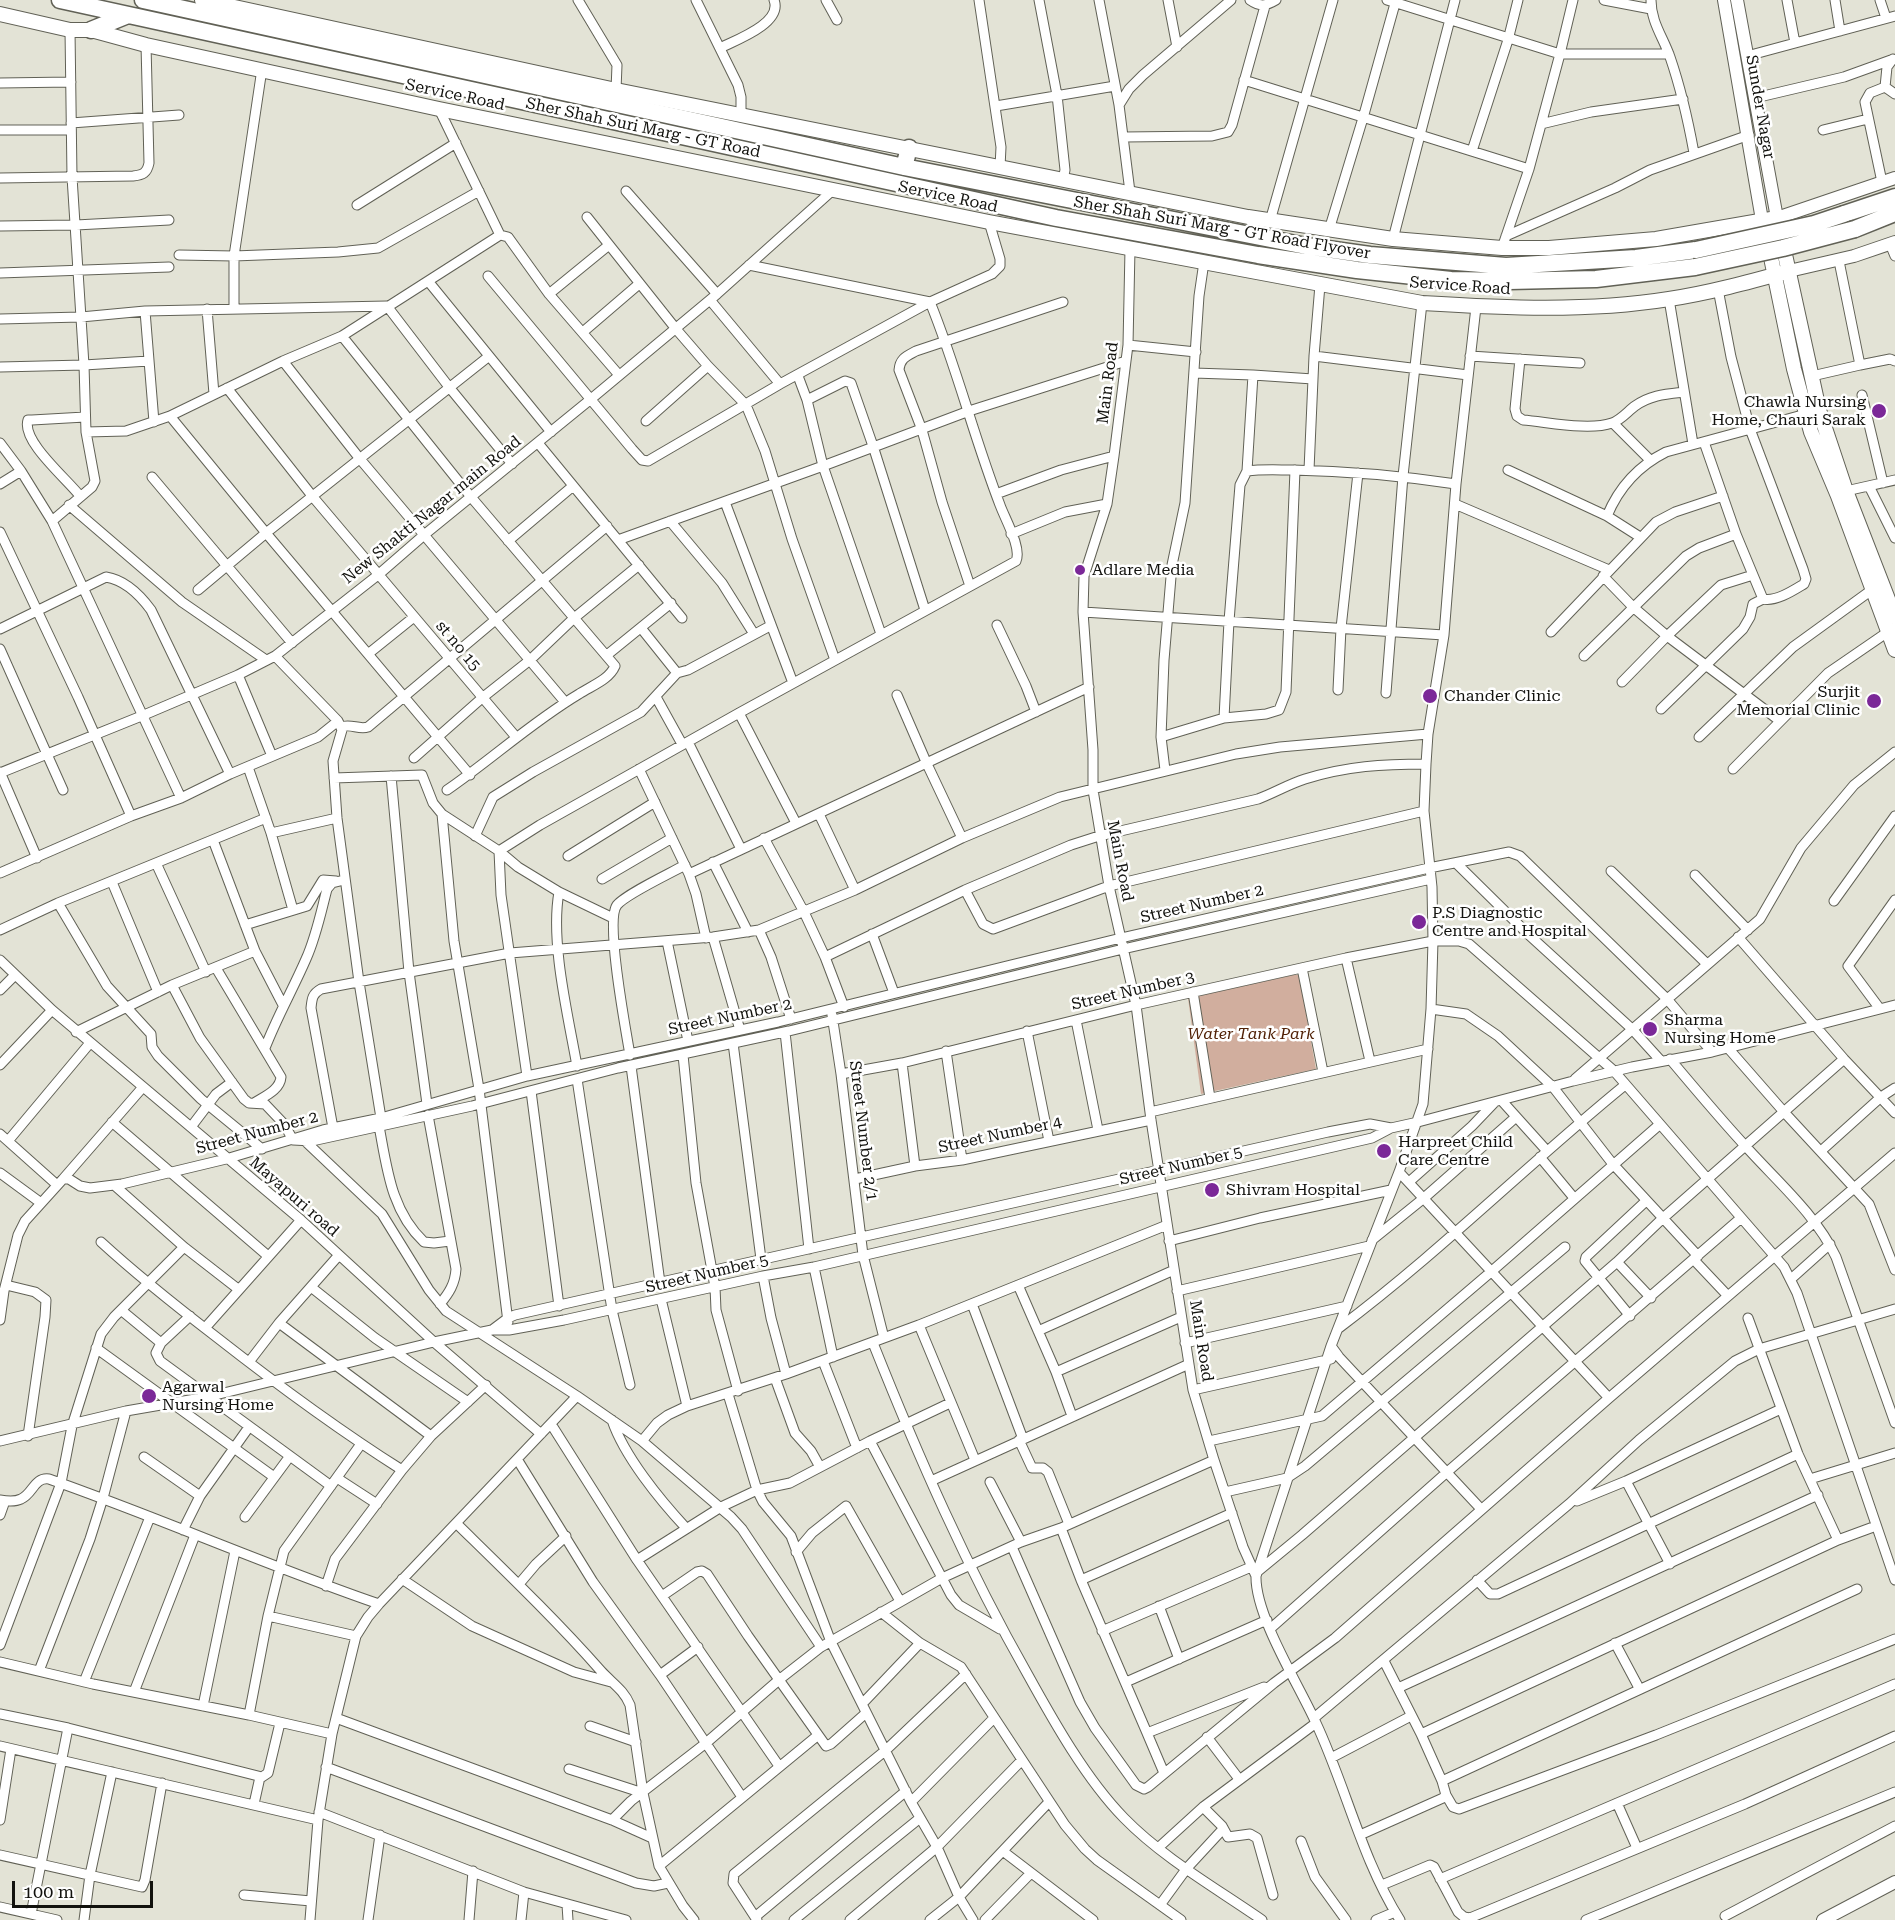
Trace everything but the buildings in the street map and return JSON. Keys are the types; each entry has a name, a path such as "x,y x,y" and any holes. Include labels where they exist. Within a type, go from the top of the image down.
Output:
{"highway":[{"path":"60,0 128,15"},
{"name":"Sher Shah Suri Marg - GT Road","path":"143,0 904,166"},
{"path":"91,30 128,15"},
{"name":"Sher Shah Suri Marg - GT Road","path":"128,15 1056,218 1158,244"},
{"path":"904,166 909,148"},
{"name":"Sher Shah Suri Marg - GT Road Flyover","path":"904,166 1306,246 1370,255 1506,266 1636,258 1696,250 1814,224 1895,197"},
{"name":"Sher Shah Suri Marg - GT Road Flyover","path":"1158,244 1258,255 1357,270 1451,279 1550,281 1631,276 1695,267 1783,248 1855,229 1895,213"}],"main road":[{"path":"202,0 616,90 1063,180 1270,221 1393,239 1504,242 1559,247 1656,239 1777,218 1794,369 1806,414 1873,590 1892,630 1895,650"},
{"name":"Service Road","path":"0,14 70,30 91,30 146,45 439,109 989,222 1130,249 1158,244 1204,262 1422,303 1476,307 1598,306 1669,299 1782,273"},
{"path":"1762,220 1782,273 1812,376 1819,410 1846,491 1895,617"}],"street":[{"path":"578,0 617,65 616,90"},
{"path":"696,0 738,86 742,105 741,115"},
{"path":"720,48 766,22 775,13 774,0"},
{"path":"826,0 837,20"},
{"path":"979,0 996,106 1001,147 1000,167"},
{"path":"1039,0 1057,95 1065,170 1063,180"},
{"path":"1099,0 1119,105 1130,192"},
{"path":"1168,0 1177,47"},
{"path":"1119,105 1143,75 1231,0"},
{"path":"1250,0 1257,5 1265,6 1276,0"},
{"path":"1270,221 1333,0"},
{"path":"1393,239 1455,0"},
{"path":"1472,151 1508,40 1518,0"},
{"path":"1504,242 1529,169 1573,0"},
{"path":"1604,0 1651,5 1658,34 1668,54 1683,99 1694,153"},
{"name":"Sunder Nagar","path":"1724,0 1762,220"},
{"path":"1737,0 1777,218 1895,178"},
{"path":"1787,0 1795,43"},
{"path":"1835,0 1840,31"},
{"path":"1747,57 1891,17 1880,0"},
{"path":"1329,230 1363,118 1392,1 1508,40 1560,54 1668,54"},
{"path":"1124,137 1192,137 1225,134 1232,125 1265,6"},
{"path":"52,521 92,487 95,481 85,417 84,365 72,177 70,30"},
{"path":"0,178 134,176 145,173 149,163 146,45"},
{"path":"1755,98 1844,77 1893,59"},
{"path":"1885,87 1887,68 1893,59"},
{"path":"234,308 234,256 262,69"},
{"path":"1244,80 1529,169"},
{"path":"0,83 71,82"},
{"path":"996,106 1115,86"},
{"path":"1885,87 1895,94"},
{"path":"1882,182 1868,119 1866,97 1873,91 1885,87"},
{"path":"1541,124 1591,112 1683,99"},
{"path":"439,109 500,235"},
{"path":"0,130 71,127 179,115"},
{"path":"1823,130 1868,119"},
{"path":"1504,242 1650,170 1749,135"},
{"path":"357,205 456,143"},
{"name":"New Shakti Nagar main Road","path":"0,772 144,716 271,658 378,575 676,329 750,266 833,190"},
{"path":"179,255 234,256 378,248 479,191"},
{"path":"626,192 714,297 780,384"},
{"path":"587,218 676,329 746,405 765,451 835,660"},
{"path":"0,226 169,220"},
{"path":"488,276 638,456 648,462 780,384 930,302 997,271 1000,259 989,222"},
{"path":"86,432 115,433 170,416 283,361 342,336 500,235 508,237 549,294 619,375"},
{"path":"549,294 609,245"},
{"name":"Service Road","path":"1782,273 1893,247"},
{"name":"Main Road","path":"1130,249 1128,345 1114,456 1107,504 1084,576 1083,612 1093,790 1099,836 1136,1005 1169,1241 1193,1390 1214,1460 1254,1572 1268,1624 1315,1721 1360,1835 1398,1916"},
{"path":"1839,261 1860,365"},
{"path":"1166,770 1161,737 1164,660 1172,566 1185,503 1199,296 1204,262"},
{"path":"750,266 930,302"},
{"path":"0,273 169,267"},
{"path":"428,281 551,432"},
{"path":"583,332 639,284"},
{"path":"1309,470 1320,285"},
{"path":"1661,709 1743,629 1750,617 1753,604 1763,598 1768,600 1796,589 1804,584 1806,579 1750,429 1731,357 1718,289"},
{"path":"1669,299 1693,444"},
{"path":"498,851 739,712 1016,561 1018,549 996,494 946,341 930,302"},
{"path":"970,586 942,502 922,430 899,370 900,363 904,357 916,351 1063,302"},
{"path":"1386,693 1403,476 1422,303"},
{"path":"0,319 81,317 145,311 234,308 387,306"},
{"path":"387,306 512,464"},
{"path":"1254,1572 1337,1329 1400,1172 1423,1104 1431,1009 1433,941 1431,879 1424,811 1426,764 1428,734 1444,635 1456,484 1476,307"},
{"path":"207,309 214,394"},
{"path":"145,311 154,422"},
{"path":"342,336 471,497 615,666 610,674 565,702 447,790"},
{"path":"1128,345 1196,352"},
{"path":"1314,356 1468,375"},
{"path":"1470,356 1580,363"},
{"path":"198,590 266,533 488,357"},
{"path":"1520,359 1515,409 1517,416 1523,420 1591,426 1613,423 1647,399 1684,392"},
{"path":"1812,376 1890,359 1895,361"},
{"path":"0,367 149,361"},
{"path":"283,361 360,459 565,702"},
{"path":"618,540 969,411 1126,361"},
{"path":"646,421 708,366"},
{"path":"1194,373 1313,379"},
{"path":"798,375 824,466 882,634"},
{"path":"1224,718 1240,485 1247,471 1253,375"},
{"path":"807,400 848,381 852,387 925,610"},
{"name":"st no 15","path":"227,388 378,575 516,737"},
{"path":"1862,395 1882,483"},
{"path":"1607,516 1623,487 1650,460 1666,452 1693,444 1806,414"},
{"path":"170,416 470,775"},
{"path":"80,496 39,452 27,427 28,420 85,417"},
{"path":"1613,423 1650,460"},
{"path":"1704,442 1736,534 1763,598"},
{"path":"0,443 21,471 52,521 181,798"},
{"path":"538,443 682,618"},
{"path":"996,494 1061,470 1114,456"},
{"path":"1161,737 1224,718 1266,714 1279,710 1286,692 1295,470"},
{"path":"1247,471 1309,470 1358,473 1403,476 1456,484"},
{"path":"1508,470 1607,516 1640,537"},
{"path":"0,484 21,471"},
{"path":"1338,690 1341,628 1358,473"},
{"path":"152,477 292,643"},
{"path":"1846,491 1895,480"},
{"path":"508,541 573,486"},
{"path":"1869,486 1895,538"},
{"path":"1551,632 1640,537 1663,517 1723,496"},
{"path":"725,502 793,683"},
{"path":"1011,534 1065,512 1107,504"},
{"path":"1455,504 1606,573 1634,607 1667,636 1780,721"},
{"path":"69,506 182,602 271,658 340,724 357,728 368,727 404,698 607,526"},
{"path":"670,521 722,583 754,634"},
{"path":"0,532 131,816"},
{"path":"1584,656 1686,555 1736,534"},
{"path":"414,758 482,698 530,660 573,619 639,565"},
{"path":"1622,682 1721,585 1753,575"},
{"path":"0,630 82,588 106,577 113,578 135,592 152,610 230,774"},
{"path":"1699,737 1793,647 1873,590"},
{"path":"607,655 671,603"},
{"path":"1083,612 1444,635"},
{"path":"368,654 414,617"},
{"path":"998,625 1036,712"},
{"path":"475,836 493,797 641,712 677,673 688,670 770,626"},
{"path":"642,628 677,673"},
{"path":"1733,769 1828,673 1892,630"},
{"path":"0,649 63,790"},
{"path":"238,675 272,756"},
{"path":"630,1055 614,946 613,918 616,905 622,900 819,814 1089,687"},
{"path":"897,695 962,838"},
{"path":"656,697 685,743 741,849"},
{"path":"739,712 796,823"},
{"path":"0,873 131,816 181,798 230,774 318,737 340,724"},
{"path":"340,724 333,761 340,880 359,982 390,1188 398,1205 424,1242 434,1244 450,1241"},
{"path":"333,1128 311,1008 312,998 321,989 510,953 614,946 759,930 855,890 962,838 1060,797 1236,754 1280,747 1428,734"},
{"path":"1573,1081 1760,919 1801,848 1854,785 1895,752"},
{"path":"825,957 965,890 1071,845 1099,836 1258,798 1302,780 1338,769 1363,765 1426,764"},
{"path":"248,767 271,833 293,910"},
{"path":"639,769 687,870 740,1030"},
{"path":"0,772 37,858"},
{"path":"334,778 422,775 433,803 442,814 518,867 559,892 613,918"},
{"path":"391,776 409,972 428,1104"},
{"path":"568,856 655,802"},
{"path":"965,890 983,924 993,929 1109,886 1424,811"},
{"path":"442,814 458,963 479,1089 509,1330"},
{"path":"819,814 855,890"},
{"path":"1834,901 1895,816"},
{"path":"0,930 58,903 266,818"},
{"path":"271,833 337,818"},
{"path":"602,879 672,838"},
{"path":"765,838 804,912 825,957 844,1007"},
{"path":"213,840 255,951 282,1005"},
{"path":"498,851 501,895 527,1076"},
{"name":"Street Number 2","path":"60,1182 69,1179 82,1187 90,1188 114,1185 226,1159 333,1128 380,1122 428,1104 527,1076 844,1007 1121,938 1509,852 1521,856 1667,999 1712,1052"},
{"path":"713,862 748,932"},
{"path":"156,863 206,972"},
{"path":"1456,863 1529,935 1666,1060 1815,1222 1830,1244 1895,1423"},
{"path":"1611,871 1707,964"},
{"path":"1695,875 1748,930"},
{"path":"172,985 200,1038 244,1099 249,1103 265,1104 274,1112 294,1140 305,1141 380,1122 428,1116 481,1104 631,1066 785,1032 1123,950 1431,879"},
{"path":"245,925 310,905 322,880 340,880"},
{"path":"265,1048 282,1005 311,946 327,889 332,883 340,880"},
{"path":"112,882 158,992"},
{"path":"559,892 556,916 558,951 577,1066"},
{"path":"1880,1009 1848,966 1895,900"},
{"path":"58,903 103,979 151,1034 152,1047 158,1056 208,1105 262,1149"},
{"path":"759,930 771,957 791,1019"},
{"path":"872,934 894,993"},
{"path":"1738,937 1844,1059 1895,1113"},
{"path":"668,941 688,1041"},
{"name":"Street Number 3","path":"841,1074 902,1063 1136,1005 1346,958 1433,941 1459,941 1469,944 1614,1071 1775,1256 1791,1279 1895,1580"},
{"path":"76,1032 172,985 255,951"},
{"path":"1346,958 1370,1061"},
{"name":"Mayapuri road","path":"0,960 76,1032 301,1220 434,1342 542,1434"},
{"path":"216,968 265,1048 281,1080 276,1089 254,1103"},
{"path":"1302,968 1323,1072"},
{"path":"0,990 15,975"},
{"path":"1193,992 1210,1098"},
{"name":"Street Number 5","path":"0,1441 72,1426 126,1411 274,1381 434,1342 612,1310 763,1276 814,1267 1372,1138 1391,1128 1573,1081 1712,1052 1895,1005"},
{"path":"1431,1009 1456,1011 1479,1021 1553,1087 1612,1163 1728,1296"},
{"path":"1,1061 52,1010"},
{"name":"Street Number 2/1","path":"830,1010 841,1074 863,1255 884,1338"},
{"path":"1076,1020 1098,1130"},
{"path":"1027,1031 1049,1141"},
{"path":"785,1032 809,1249"},
{"path":"60,1182 4,1137 90,1043"},
{"path":"733,1043 760,1259"},
{"path":"1728,1048 1869,1204 1895,1270"},
{"name":"Street Number 4","path":"855,1179 915,1166 963,1160 1098,1130 1210,1098 1428,1049"},
{"path":"946,1051 963,1160"},
{"path":"683,1054 696,1183 716,1287 716,1310 757,1490 763,1502 791,1536 831,1642 911,1802 937,1847 959,1897 973,1920"},
{"path":"1102,1631 1159,1606 1254,1572 1302,1535 1598,1279 1662,1219 1844,1059"},
{"path":"902,1063 915,1166"},
{"path":"631,1066 660,1283"},
{"path":"577,1079 612,1310 630,1385"},
{"path":"192,1127 221,1089 232,1082"},
{"path":"1337,1329 1388,1290 1579,1122 1625,1085"},
{"path":"0,1320 3,1290 18,1235 25,1221 143,1087"},
{"path":"1821,1150 1881,1097 1895,1088"},
{"path":"531,1091 559,1306"},
{"path":"1409,1182 1498,1102 1516,1117 1574,1198"},
{"path":"428,1116 456,1278 451,1291 440,1304"},
{"path":"1177,1291 1370,1244 1516,1117"},
{"path":"112,1122 268,1256"},
{"path":"492,1330 508,1318 760,1259 1370,1124 1391,1128"},
{"path":"1209,1441 1322,1416 1492,1271 1612,1163 1659,1125"},
{"path":"305,1141 382,1214 440,1304 452,1315 642,1441 721,1507 742,1529 821,1647"},
{"path":"990,1482 1080,1702 1136,1785 1140,1788 1148,1787 1274,1683 1353,1623 1609,1398 1895,1153"},
{"path":"1400,1172 1609,1398"},
{"path":"0,1173 44,1199"},
{"path":"114,1185 184,1247 238,1289"},
{"path":"1169,1241 1260,1218 1392,1190"},
{"path":"1629,1316 1585,1264 1586,1257 1646,1201"},
{"path":"1126,1682 1268,1624 1651,1298 1741,1218"},
{"path":"205,1328 301,1220"},
{"path":"642,1441 657,1422 687,1406 775,1378 919,1325 1167,1225"},
{"path":"101,1242 189,1316 274,1381 361,1444 402,1470"},
{"path":"1791,1279 1830,1244"},
{"path":"0,1645 61,1483 72,1426 96,1348 106,1327 184,1247"},
{"path":"1225,1492 1287,1478 1305,1466 1565,1247"},
{"path":"249,1362 279,1323 339,1255"},
{"path":"1617,1262 1651,1298"},
{"path":"814,1267 833,1357"},
{"path":"1038,1330 1174,1270"},
{"path":"763,1276 771,1318 786,1374"},
{"path":"1018,1285 1056,1372 1072,1416"},
{"path":"311,1287 395,1352 468,1402"},
{"path":"3,1290 35,1292 44,1296 46,1300 28,1436"},
{"path":"661,1299 687,1406"},
{"path":"972,1304 1032,1468 1044,1468 1048,1472 1081,1580 1164,1773"},
{"path":"1185,1343 1347,1306"},
{"path":"1158,1848 1203,1807 1315,1721 1569,1504 1639,1440 1740,1357 1759,1348 1895,1309"},
{"path":"122,1310 161,1342"},
{"path":"189,1316 161,1342 156,1353 160,1361 331,1486"},
{"path":"1056,1372 1182,1317"},
{"path":"1748,1318 1798,1454 1838,1540"},
{"path":"279,1323 431,1436"},
{"path":"919,1325 975,1460"},
{"path":"873,1342 905,1424 970,1565 1002,1630 1055,1724 1083,1765 1123,1816 1158,1848 1262,1920"},
{"path":"1331,1346 1413,1438 1481,1509"},
{"path":"96,1348 274,1478"},
{"path":"1193,1390 1339,1357"},
{"path":"823,1361 857,1448"},
{"path":"931,1481 1189,1364"},
{"path":"775,1378 795,1433 811,1451 820,1467"},
{"path":"326,1586 335,1559 402,1470 431,1436 486,1385"},
{"path":"310,1920 318,1816 332,1734 356,1636 368,1617 402,1579 577,1396"},
{"path":"637,1560 721,1507 757,1490 790,1483 950,1403"},
{"path":"1569,1504 1626,1481 1781,1409"},
{"path":"39,1671 75,1582 103,1498 126,1411"},
{"path":"612,1420 622,1446 672,1513 686,1528"},
{"path":"551,1424 637,1560 779,1766"},
{"path":"183,1530 200,1496 249,1427"},
{"path":"870,1441 955,1601 1002,1630"},
{"path":"249,1715 268,1616 284,1551 361,1444"},
{"path":"1810,1479 1895,1453"},
{"path":"1478,1580 1490,1594 1498,1594 1798,1454"},
{"path":"246,1517 290,1456"},
{"path":"144,1458 200,1496"},
{"path":"517,1459 593,1582 660,1675 742,1797"},
{"path":"612,1820 622,1809 706,1743 821,1647 942,1578 1214,1460"},
{"path":"0,1515 3,1501 23,1498 39,1480 44,1478 103,1498 326,1586 379,1604"},
{"path":"337,1478 377,1504"},
{"path":"1626,1481 1670,1564"},
{"path":"1398,1688 1818,1495"},
{"path":"796,1552 812,1533 846,1506 900,1601"},
{"path":"1081,1580 1232,1513"},
{"path":"84,1682 150,1517"},
{"path":"457,1524 519,1584 627,1697 643,1793 659,1866 694,1920"},
{"path":"1421,1734 1838,1540 1876,1526"},
{"path":"134,1692 195,1535"},
{"path":"519,1584 536,1564 566,1536"},
{"path":"203,1706 236,1551"},
{"path":"662,1596 690,1576 702,1571 706,1574 817,1736 824,1745 829,1746 920,1643"},
{"path":"402,1579 472,1626 574,1672 611,1682"},
{"path":"1442,1781 1857,1588"},
{"path":"1159,1606 1179,1659"},
{"path":"881,1612 920,1643 955,1662 966,1674 1049,1802 1085,1849 1180,1920"},
{"path":"268,1616 356,1636"},
{"path":"1384,1661 1421,1734 1446,1795 1453,1807 1459,1809 1656,1735 1895,1639"},
{"path":"1615,1643 1639,1688"},
{"path":"660,1675 698,1647"},
{"path":"0,1662 332,1734"},
{"path":"906,1791 756,1918 733,1883 734,1874 886,1750 966,1674"},
{"path":"1147,1733 1274,1683"},
{"path":"1440,1879 1895,1684"},
{"path":"0,1714 68,1728 260,1777 268,1773 280,1723"},
{"path":"1331,1758 1411,1716"},
{"path":"336,1718 612,1820 652,1838"},
{"path":"911,1802 994,1718"},
{"path":"590,1726 636,1742"},
{"path":"31,1914 68,1728"},
{"path":"659,1866 817,1736"},
{"path":"1382,1885 1430,1865 1434,1867 1458,1912 1470,1918 1745,1804 1895,1736"},
{"path":"1207,1737 1239,1779"},
{"path":"0,1746 254,1804 318,1816 381,1835 524,1892 626,1920"},
{"path":"0,1820 11,1749"},
{"path":"850,1920 937,1847 1022,1760"},
{"path":"326,1767 636,1883 654,1886 668,1883"},
{"path":"569,1769 643,1793"},
{"path":"84,1920 90,1875 112,1772"},
{"path":"254,1804 260,1777"},
{"path":"0,1855 139,1888 143,1886 162,1783"},
{"path":"1586,1920 1895,1791"},
{"path":"1360,1835 1446,1795"},
{"path":"930,1920 959,1897 1049,1802"},
{"path":"1617,1803 1637,1848"},
{"path":"1203,1807 1230,1838 1250,1834 1257,1838 1273,1895"},
{"path":"794,1920 920,1818"},
{"path":"1725,1916 1895,1826"},
{"path":"1160,1905 1187,1868 1223,1829"},
{"path":"368,1920 381,1835"},
{"path":"1301,1841 1315,1877 1346,1920"},
{"path":"1004,1852 1093,1920"},
{"path":"469,1920 473,1871"},
{"path":"985,1920 1030,1874"},
{"path":"1824,1920 1895,1882"},
{"path":"521,1920 524,1892"},
{"path":"244,1896 311,1900"},
{"path":"567,1905 568,1920"},
{"path":"0,1907 57,1920"},
{"path":"1376,1920 1398,1916"}],"green space":[{"name":"Water Tank Park","path":"1299,975 1316,1069 1201,1094 1188,998"}],"place":[{"name":"Chawla Nursing Home, Chauri Sarak","path":"1879,411"},
{"name":"Adlare Media","path":"1080,570"},
{"name":"Chander Clinic","path":"1430,696"},
{"name":"Surjit Memorial Clinic","path":"1874,701"},
{"name":"P.S Diagnostic Centre and Hospital","path":"1419,922"},
{"name":"Sharma Nursing Home","path":"1650,1029"},
{"name":"Harpreet Child Care Centre","path":"1384,1151"},
{"name":"Shivram Hospital","path":"1212,1190"},
{"name":"Agarwal Nursing Home","path":"149,1396"}]}
